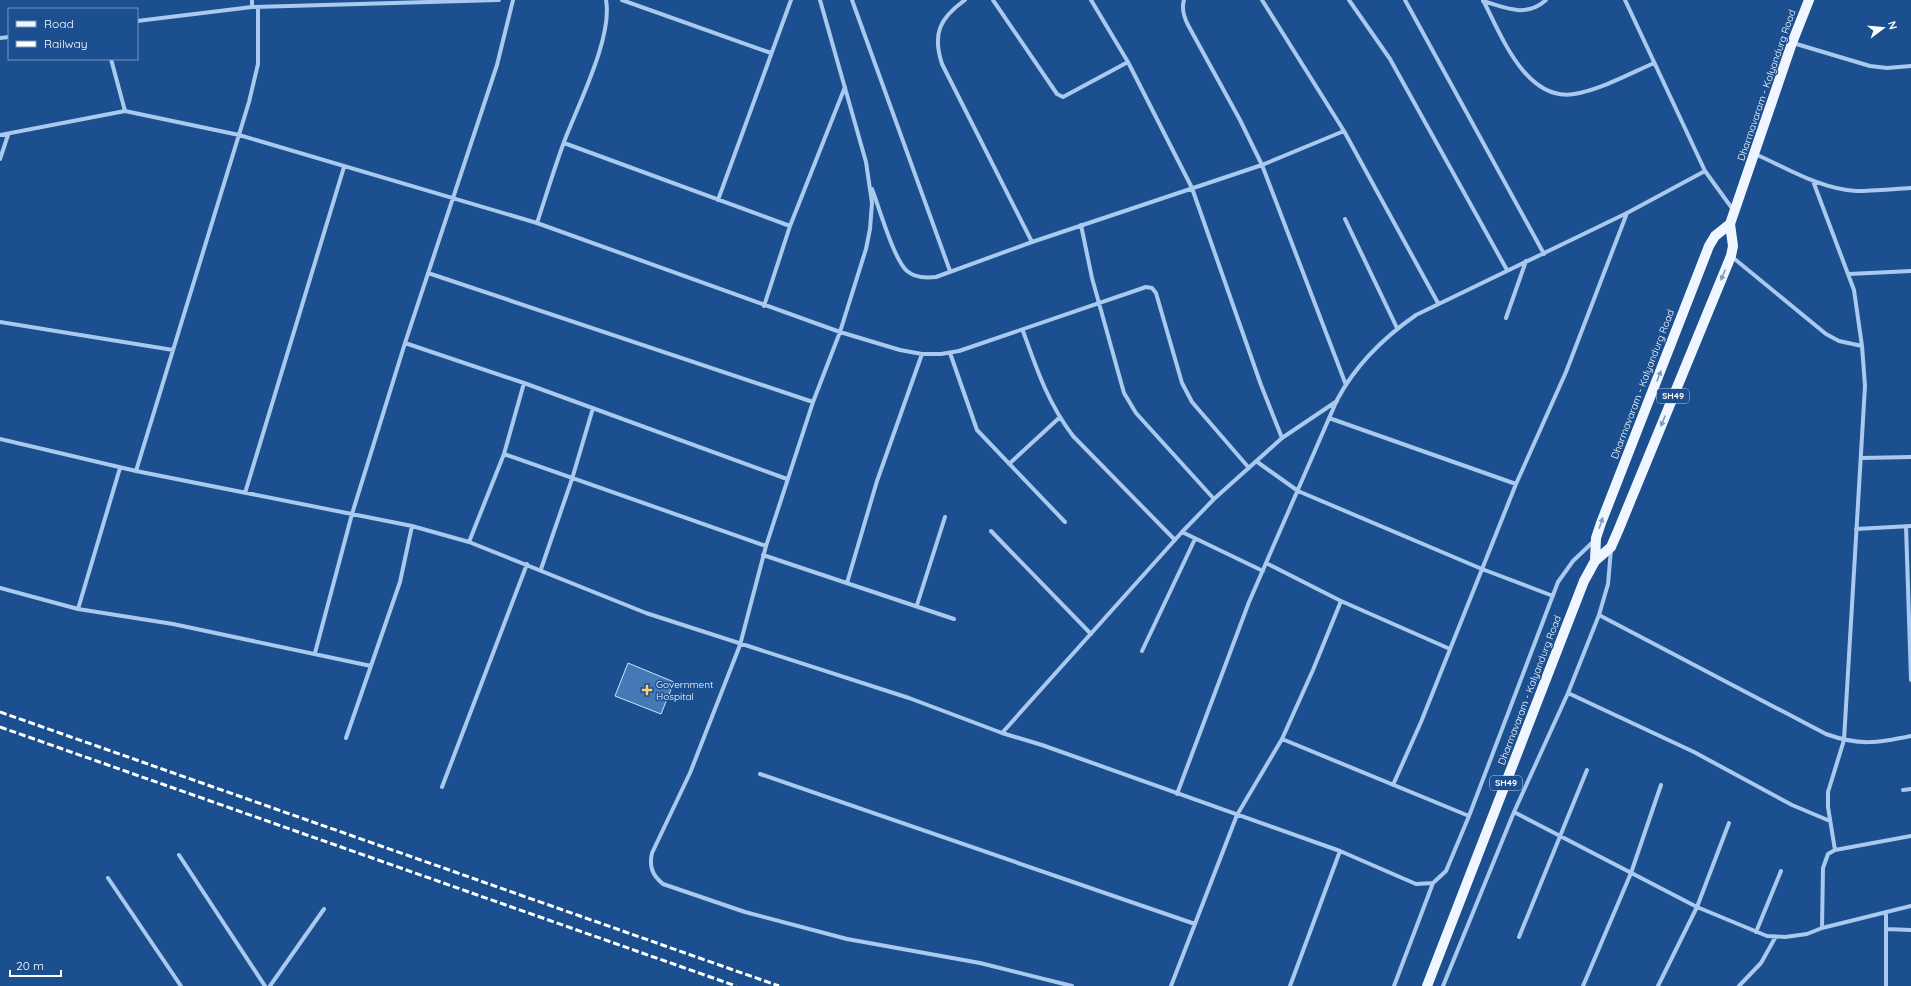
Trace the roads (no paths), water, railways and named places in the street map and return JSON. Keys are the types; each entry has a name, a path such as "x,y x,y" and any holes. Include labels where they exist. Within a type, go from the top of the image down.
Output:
{"main road":[{"name":"Dharmavaram - Kalyandurg Road","path":"1427,986 1584,580 1595,561 1611,547 1730,256 1733,246 1730,224 1734,211 1792,43 1809,0"},
{"name":"Dharmavaram - Kalyandurg Road","path":"1595,561 1596,538 1709,246 1715,236 1730,224"}],"street":[{"path":"252,0 252,7"},
{"path":"138,21 252,7 258,8 351,2 499,0"},
{"path":"315,653 352,514 405,343 497,65 514,0"},
{"path":"537,223 564,143 603,40 608,17 606,0"},
{"path":"622,0 771,53"},
{"path":"718,200 791,0"},
{"path":"820,0 870,183 898,258 906,270 914,275 925,278 936,277 1081,225 1262,165 1344,131"},
{"path":"852,0 950,271"},
{"path":"965,0 943,19 938,34 938,50 942,64 1032,242"},
{"path":"993,0 1057,94 1063,97 1128,62"},
{"path":"1091,0 1128,62 1192,188 1261,385 1282,438"},
{"path":"1184,0 1182,4 1184,16 1188,25 1240,120 1262,165 1346,385"},
{"path":"1262,0 1344,131 1438,303"},
{"path":"1349,0 1390,59 1507,270"},
{"path":"1405,0 1544,254"},
{"path":"1483,0 1515,11 1533,8 1546,0"},
{"path":"1483,0 1520,68 1536,84 1552,94 1573,94 1594,89 1654,63"},
{"path":"1625,0 1705,171 1734,211"},
{"path":"136,471 249,102 258,64 258,8"},
{"path":"1792,43 1870,66 1887,68 1911,66"},
{"path":"111,60 125,111"},
{"path":"764,306 790,226 845,87"},
{"path":"0,135 8,135 125,111 239,135 344,167 454,197 537,223 764,306 840,332 900,350 922,354 950,353 1023,330 1146,287 1152,288 1156,293 1182,383 1187,394 1192,402 1249,468"},
{"path":"0,159 8,135"},
{"path":"564,143 790,226"},
{"path":"1755,153 1813,181 1844,190 1856,191 1911,188"},
{"path":"245,493 344,167"},
{"path":"1177,794 1262,571 1329,418 1346,385 1368,355 1397,328 1438,303 1544,254 1627,213 1705,171"},
{"path":"1813,181 1849,274 1856,302 1862,346 1865,386 1844,740 1828,792 1830,821 1835,850"},
{"path":"870,183 872,203 870,229 866,249 840,332 813,402 787,479 763,555 740,645 690,773 652,852 650,862 656,878 663,884 744,912 840,937 980,963 1072,986"},
{"path":"1393,785 1421,722 1516,484 1566,372 1627,213"},
{"path":"1345,219 1397,328"},
{"path":"1081,225 1092,278 1100,302 1122,387 1130,404 1144,422 1214,500"},
{"path":"1730,256 1826,334 1839,340 1862,346"},
{"path":"1506,318 1526,261"},
{"path":"1849,274 1911,271"},
{"path":"428,273 813,402"},
{"path":"0,322 173,350"},
{"path":"1023,330 1047,396 1060,418 1078,441 1175,540"},
{"path":"405,343 524,383 787,479"},
{"path":"950,353 977,430 1065,522"},
{"path":"847,583 878,481 922,354"},
{"path":"469,542 504,454 524,383"},
{"path":"1002,733 1182,532 1214,500 1282,438 1338,400"},
{"path":"541,569 572,479 593,408"},
{"path":"1009,464 1060,418"},
{"path":"1329,418 1516,484"},
{"path":"0,439 120,468 412,526 469,542 541,569 646,613 740,645 909,698 1002,733 1042,745 1340,851 1416,884 1433,883"},
{"path":"504,454 766,546"},
{"path":"1861,458 1911,457"},
{"path":"1256,461 1298,491 1482,569 1553,596"},
{"path":"78,609 120,468"},
{"path":"917,605 945,517"},
{"path":"346,738 400,582 412,526"},
{"path":"1906,526 1911,680"},
{"path":"1856,529 1911,526"},
{"path":"991,531 1092,634"},
{"path":"1182,532 1262,571"},
{"path":"1394,986 1433,883 1446,871 1469,816 1558,582 1573,561 1596,538"},
{"path":"1142,651 1195,539"},
{"path":"1443,986 1514,812 1568,693 1599,615 1608,584 1611,547"},
{"path":"763,555 917,605 954,619"},
{"path":"1266,563 1340,600 1450,649"},
{"path":"442,787 527,564"},
{"path":"0,588 78,609 173,624 371,666"},
{"path":"1171,986 1237,815 1282,738 1312,670 1340,600"},
{"path":"1599,615 1826,734 1844,740 1872,742 1911,736"},
{"path":"1568,693 1694,752 1792,805 1830,821"},
{"path":"1282,738 1469,816"},
{"path":"1519,937 1587,770"},
{"path":"760,774 1195,924"},
{"path":"1583,986 1632,873 1661,785"},
{"path":"1903,790 1911,788"},
{"path":"1514,812 1696,907 1756,932 1775,938 1807,934 1822,928 1911,906"},
{"path":"1658,986 1696,907 1729,823"},
{"path":"1822,928 1823,868 1828,854 1835,850 1911,836"},
{"path":"1290,986 1340,851"},
{"path":"179,855 265,986"},
{"path":"1756,932 1781,871"},
{"path":"108,878 181,986"},
{"path":"270,986 324,909"},
{"path":"1886,912 1886,986"},
{"path":"1886,929 1911,930"},
{"path":"1739,986 1761,963 1775,938"}],"railway":[{"path":"0,712 779,986"},
{"path":"0,727 736,986"}],"place":[{"name":"Government Hospital","path":"647,690"}]}
